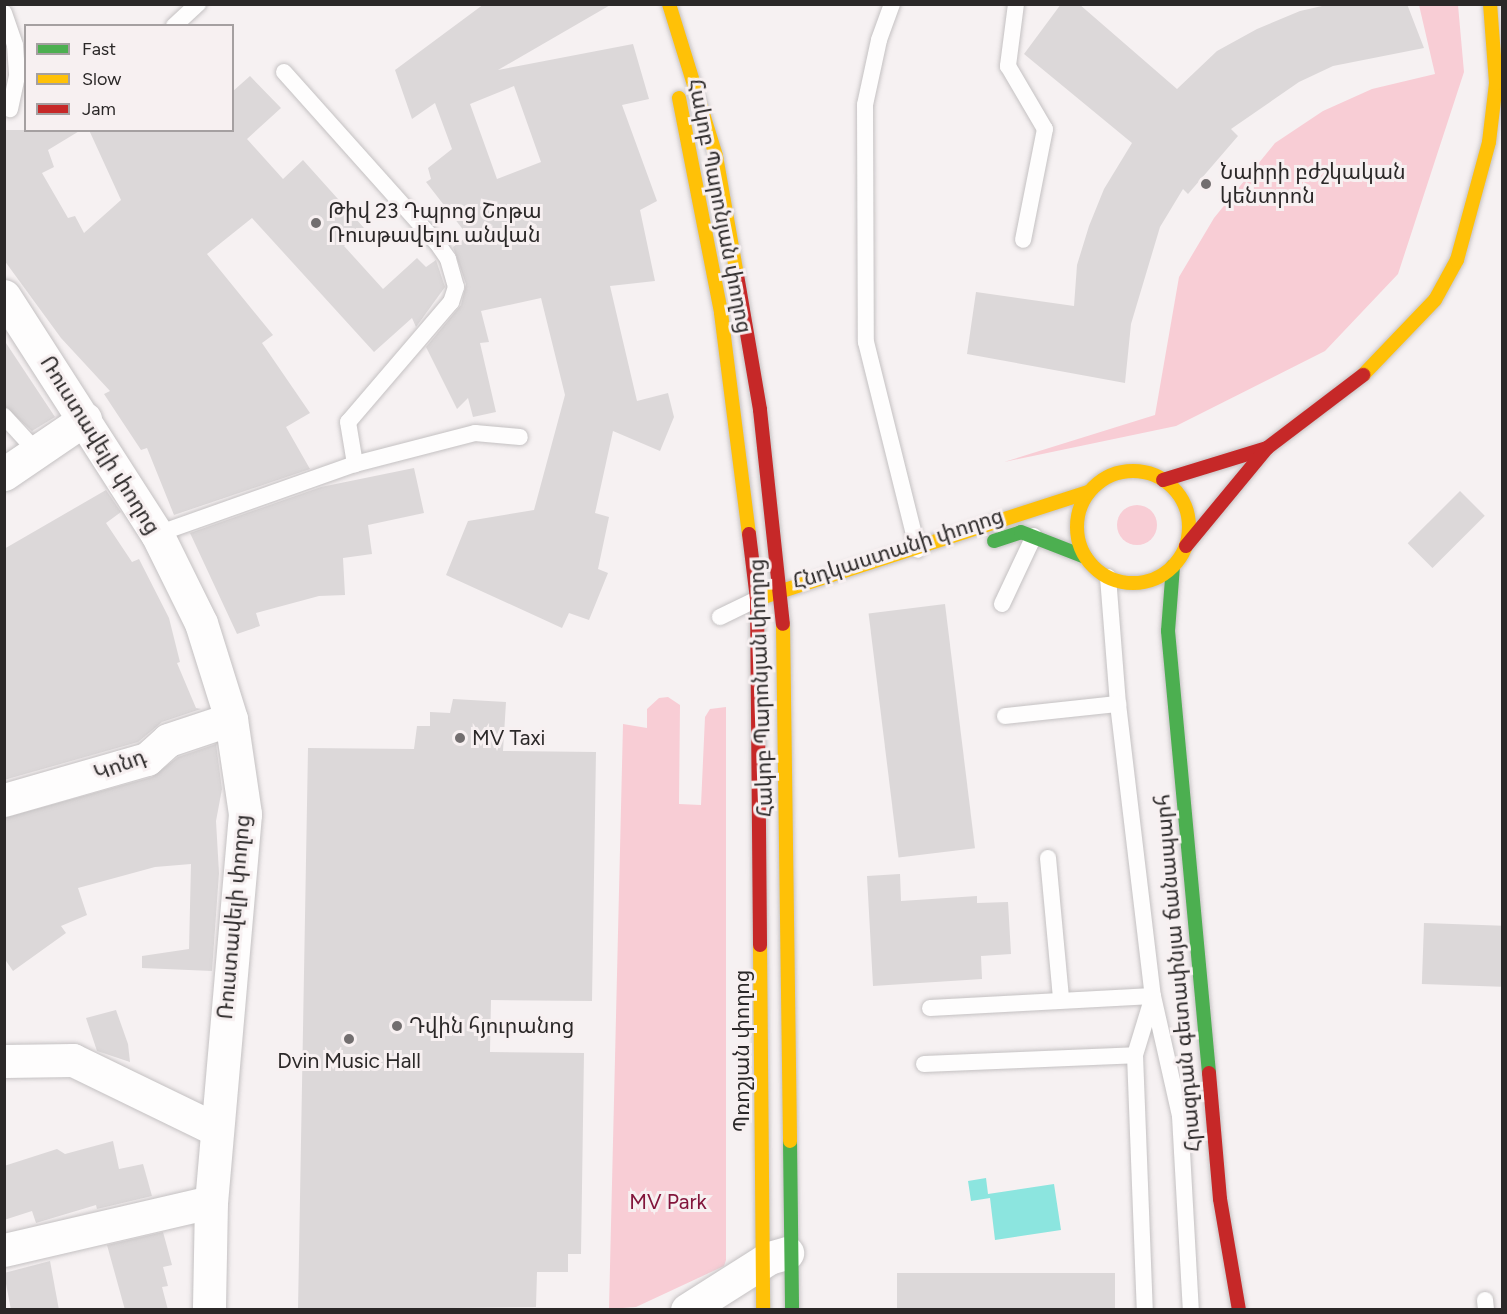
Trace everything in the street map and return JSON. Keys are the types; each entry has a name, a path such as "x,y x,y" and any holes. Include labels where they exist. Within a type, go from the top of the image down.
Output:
{"street":[{"name":"Հակոբ Պարոնյան փողոց","path":"669,4 718,168 760,410 781,591 794,604 777,1257 763,1310"},
{"path":"1267,448 1163,480 1124,472 1089,492 1078,517 1085,557 1108,577 1133,583 1154,578 1173,566 1186,546 1267,448 1375,366 1408,334 1435,300 1457,260 1478,197 1489,142 1496,83 1490,4"},
{"name":"Հակոբ Պարոնյան փողոց","path":"672,68 721,313 757,599 762,921"},
{"name":"Ռուստավելի փողոց","path":"4,296 157,534 201,623 231,719 245,814 211,1202 209,1310"},
{"path":"4,474 85,419"},
{"path":"1163,480 1185,509 1186,546"},
{"name":"Հնդկաստանի փողոց","path":"757,599 918,550 1089,492"},
{"name":"Հնդկաստանի փողոց","path":"978,546 1021,532 1085,557"},
{"name":"Հնդկաստանի փողոց","path":"756,616 935,559"},
{"name":"Հրազդան գետափնյա ճանապարհ","path":"1173,566 1168,631 1220,1199 1239,1310"},
{"path":"1133,583 1168,631"},
{"name":"Կոնդ","path":"4,800 147,759 168,740 231,719"},
{"name":"Պռոշյան փողոց","path":"762,921 763,1180"},
{"path":"4,1061 73,1060 218,1130"},
{"name":"Հակոբ Պարոնյան փողոց","path":"763,1180 777,1257 792,1310"},
{"path":"4,1250 211,1202"},
{"path":"687,1310 777,1257"}],"lane":[{"path":"176,24 198,4"},
{"path":"892,4 879,40 865,105 866,342 918,550"},
{"path":"1016,4 1008,66 1044,129 1023,240"},
{"path":"4,12 16,66 10,109"},
{"path":"284,72 437,243 448,259 456,286 451,302 348,422 355,464"},
{"path":"4,416 37,452"},
{"path":"157,534 355,464 475,433 520,437"},
{"path":"1002,604 1034,536"},
{"path":"1108,577 1118,704 1153,996 1180,1116 1191,1310"},
{"path":"720,617 757,599"},
{"path":"1005,716 1118,704"},
{"path":"1048,858 1061,998"},
{"path":"930,1008 1061,998 1153,996"},
{"path":"1145,1310 1135,1055 1153,996"},
{"path":"924,1064 1135,1055"}],"green space":[{"path":"1419,5 1458,5 1464,72 1398,274 1325,351 1176,426 1004,462 1155,415 1179,277 1214,218 1275,143 1323,111 1372,89 1435,74"},
{"path":"1137,505 1145,506 1151,511 1156,517 1156,533 1151,539 1145,544 1137,545 1129,544 1123,539 1118,533 1117,525 1118,517 1123,511 1129,506"},
{"name":"MV Park","path":"668,697 680,705 679,804 701,805 705,717 710,709 726,707 726,1260 724,1266 636,1307 609,1309 623,724 647,728 647,709 659,698"}],"water":[{"path":"986,1178 988,1194 1054,1184 1061,1230 995,1240 990,1198 971,1201 968,1181"}],"building":[{"path":"484,4 612,4 498,70 633,44 649,99 622,105 657,201 640,210 655,281 610,286 637,401 668,393 674,417 660,451 613,431 595,513 609,517 598,569 608,573 589,620 569,613 562,628 446,575 468,521 534,510 565,395 541,298 481,311 489,342 480,343 496,412 473,417 468,398 457,409 426,347 461,305 466,284 453,247 468,236 426,182 431,179 428,168 452,149 435,103 412,119 395,70","holes":["514,86 541,162 497,179 470,104"]},
{"name":"Նաիրի բժշկական կենտրոն","path":"1061,4 1079,4 1177,89 1217,51 1257,29 1300,11 1331,4 1407,4 1424,48 1333,66 1299,82 1231,129 1238,136 1188,194 1183,189 1160,227 1131,324 1125,383 967,354 976,292 1074,306 1077,265 1089,226 1104,189 1132,143 1024,54"},
{"path":"250,76 281,108 247,139 283,179 303,160 364,228 344,246 383,289 417,258 426,267 436,260 445,287 416,327 412,318 374,352 252,218 207,254 273,335 262,343 310,413 286,427 310,469 174,515 147,448 141,450 104,394 110,391 61,338 4,260 4,130 78,132 48,150 54,167 42,173 68,218 75,216 84,233 121,200 90,132 234,132 234,90"},
{"path":"4,340 55,417 32,431 4,406"},
{"path":"414,468 424,513 368,525 372,554 343,558 345,595 319,596 256,613 260,626 237,634 190,533 321,487"},
{"path":"106,490 121,512 106,523 132,562 139,559 169,618 180,662 177,663 196,708 201,709 162,722 138,742 4,780 4,549"},
{"path":"1460,491 1485,516 1432,568 1408,543"},
{"path":"945,604 975,848 899,858 869,613"},
{"name":"Դվին հյուրանոց","path":"453,699 506,702 503,751 596,752 592,1001 491,1000 490,1052 584,1053 581,1254 568,1254 568,1272 537,1272 536,1307 298,1310 308,748 414,749 417,726 430,726 430,712 450,713"},
{"path":"216,744 222,789 216,821 219,873 212,971 142,968 142,956 189,949 191,864 155,867 78,888 87,915 61,926 66,933 13,971 4,958 4,818 152,777 178,757"},
{"path":"900,874 901,901 977,896 977,903 1008,902 1011,954 981,956 982,979 873,986 867,876"},
{"path":"1424,923 1502,926 1501,987 1422,984"},
{"path":"116,1010 128,1044 130,1062 97,1051 86,1018"},
{"path":"113,1141 119,1169 143,1164 152,1196 97,1209 96,1205 36,1223 32,1211 4,1220 4,1166 57,1149 65,1154"},
{"path":"163,1232 172,1265 163,1267 168,1286 162,1287 168,1310 125,1310 107,1245"},
{"path":"50,1261 59,1310 11,1310 4,1273"},
{"path":"897,1273 1115,1273 1115,1310 897,1310"}],"traffic: fast":[{"path":"994,541 1021,532 1085,557"},
{"path":"1173,566 1168,631 1209,1073"},
{"path":"790,1141 792,1310"}],"traffic: slow":[{"path":"669,4 716,156 737,275"},
{"path":"1363,375 1435,300 1457,260 1489,142 1496,83 1490,4"},
{"path":"679,98 721,313 749,534"},
{"path":"1133,471 1154,476 1172,488 1184,506 1189,527 1184,548 1172,566 1154,578 1133,583 1112,578 1094,566 1082,548 1077,527 1082,506 1094,488 1112,476 1133,471"},
{"path":"757,599 1089,492"},
{"path":"783,624 790,1141"},
{"path":"760,945 763,1310"}],"traffic: jam":[{"path":"737,275 760,410 783,624"},
{"path":"1186,546 1267,448 1363,375"},
{"path":"1163,480 1267,448"},
{"path":"749,534 757,599 760,945"},
{"path":"1209,1073 1220,1199 1239,1310"}],"place":[{"name":"Նաիրի բժշկական կենտրոն","path":"1206,184"},
{"name":"Թիվ 23 Դպրոց Շոթա Ռուսթավելու անվան","path":"316,223"},
{"name":"MV Taxi","path":"460,738"},
{"name":"Դվին հյուրանոց","path":"397,1026"},
{"name":"Dvin Music Hall","path":"349,1039"}]}
